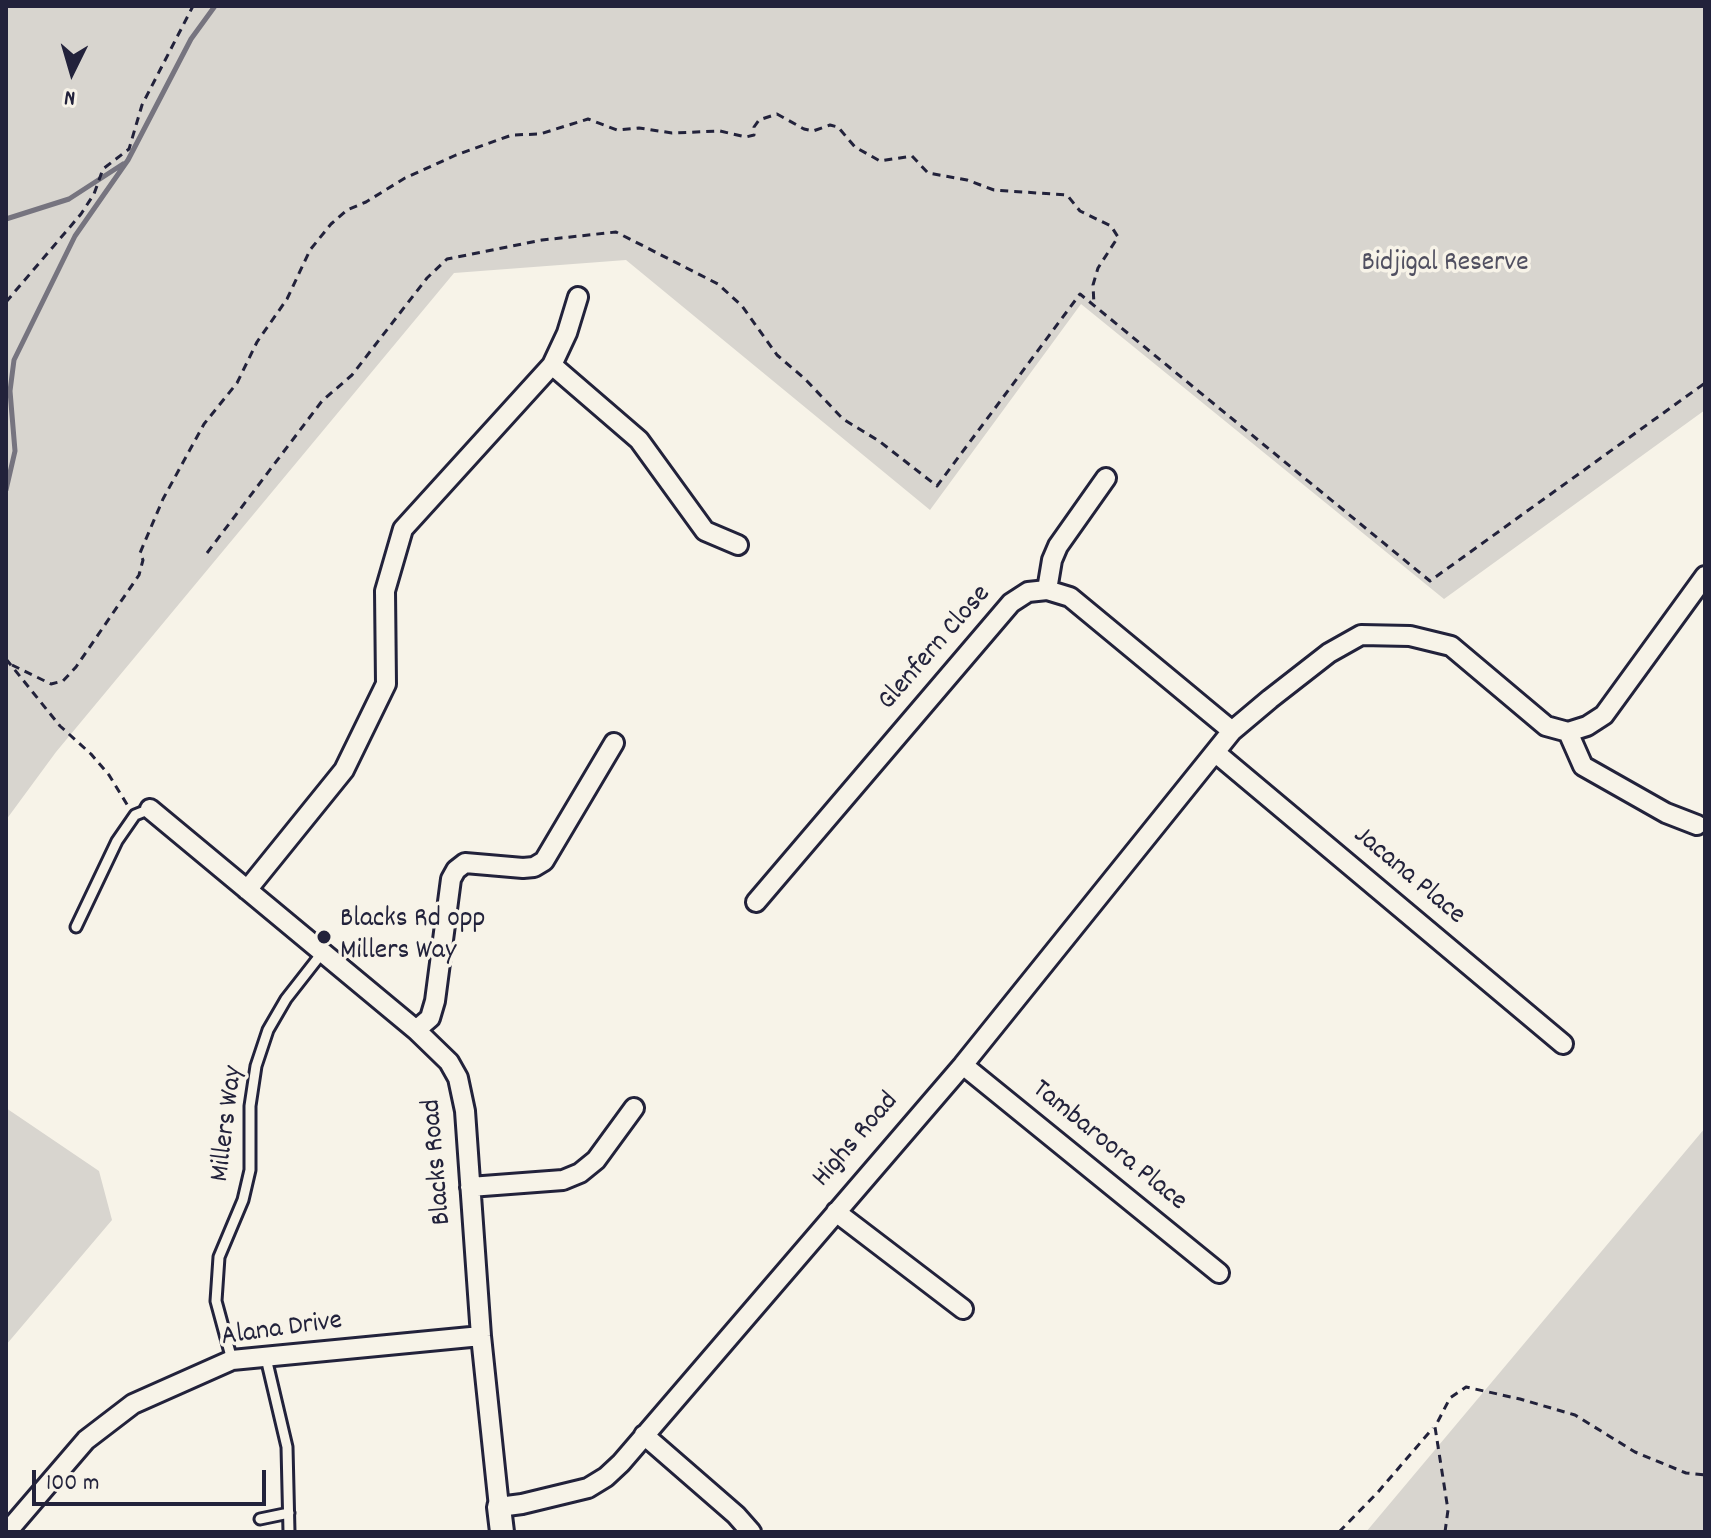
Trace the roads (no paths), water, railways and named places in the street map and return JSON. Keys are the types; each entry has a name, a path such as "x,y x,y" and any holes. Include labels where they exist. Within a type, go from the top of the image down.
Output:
{"street":[{"path":"247,890 344,770 386,684 385,591 403,529 552,365 567,333 578,297"},
{"path":"552,365 639,440 705,531 738,545"},
{"path":"1106,478 1058,546 1052,560 1047,590 1070,597 1232,731"},
{"path":"1697,825 1666,813 1583,766 1568,732 1587,726 1604,715 1705,576"},
{"name":"Glenfern Close","path":"756,902 1011,603 1028,592 1047,590"},
{"name":"Highs Road","path":"499,1507 544,1500 588,1488 614,1470 963,1065 1232,731 1329,653 1361,635 1410,636 1451,646 1546,726 1568,732"},
{"path":"416,1030 430,1018 435,1001 451,879 456,870 465,863 523,868 534,867 544,861 614,743"},
{"name":"Jacana Place","path":"1216,753 1563,1044"},
{"name":"Blacks Road","path":"142,812 247,890 416,1030 449,1062 458,1078 465,1111 481,1336 499,1507"},
{"name":"Tambaroora Place","path":"963,1065 1219,1273"},
{"path":"470,1187 563,1180 580,1173 596,1160 634,1108"},
{"path":"836,1212 963,1309"},
{"name":"Alana Drive","path":"7,1532 86,1440 133,1404 232,1360 481,1336"},
{"path":"644,1435 736,1515 751,1532"},
{"path":"499,1507 502,1532"}],"lane":[{"path":"76,927 117,841 142,812"},
{"name":"Millers Way","path":"232,1360 216,1301 219,1257 243,1200 250,1170 250,1106 256,1066 268,1030 286,999 322,953"},
{"path":"266,1358 287,1447 289,1532"},
{"path":"260,1519 289,1513"}],"waterway":[{"path":"6,490 15,451 10,391 14,360 75,236 128,160 191,39 215,6"},
{"path":"6,219 69,199 123,164"}],"place":[{"name":"Blacks Rd opp Millers Way","path":"324,937"}],"park label":[{"name":"Bidjigal Reserve","path":"1445,265"}]}
